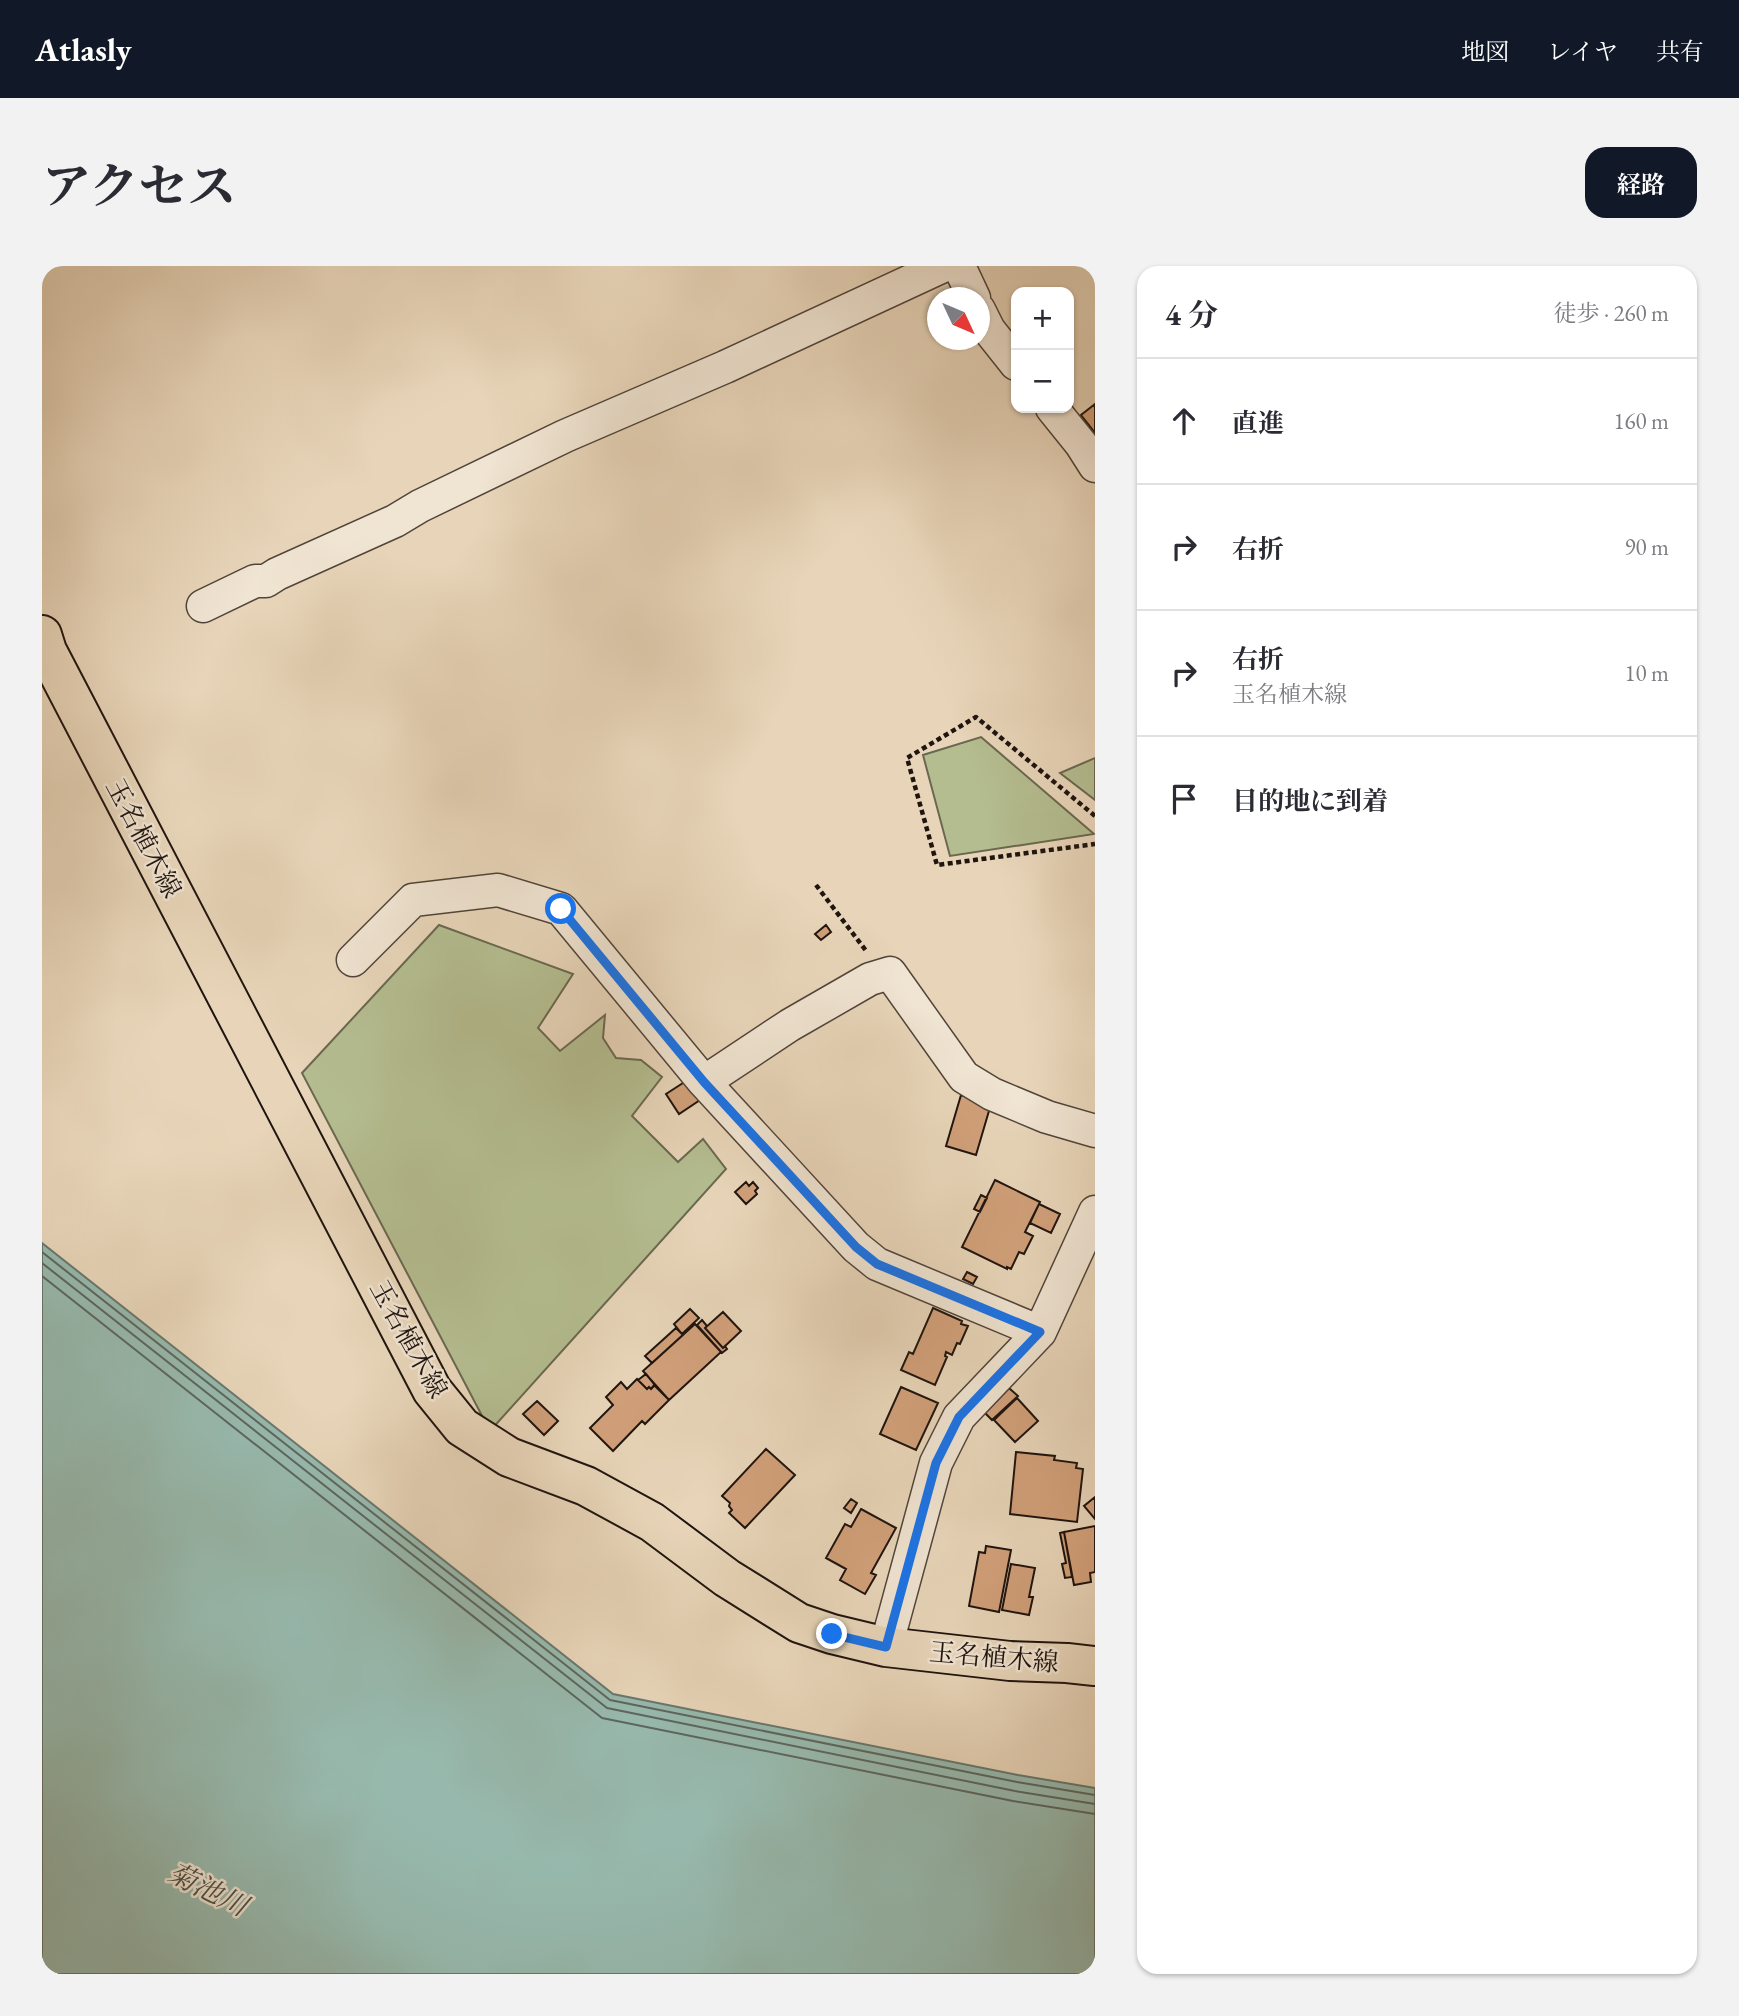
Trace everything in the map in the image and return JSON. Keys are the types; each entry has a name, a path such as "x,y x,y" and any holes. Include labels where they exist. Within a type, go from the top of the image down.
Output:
{"main road":[{"name":"玉名植木線","path":"42,635 47,651 432,1390 462,1427 509,1457 586,1486 652,1522 727,1578 799,1623 886,1647 1010,1661 1086,1660"}],"street":[{"path":"203,606 255,581 265,581 395,521 420,506 565,436 725,367 943,266"},
{"path":"959,266 969,287"},
{"path":"990,331 1011,358"},
{"path":"1056,413 1095,466"},
{"path":"353,960 413,900 498,890 561,909 704,1082 856,1247 877,1264 1040,1332"},
{"path":"704,1082 790,1025 870,979 890,973 964,1077 992,1094 1047,1117 1095,1131"},
{"path":"886,1647 936,1463 959,1417 1040,1332 1095,1212"}],"path":[{"path":"1095,816 976,717 907,758 937,865 1095,844"},
{"path":"817,885 885,975"}],"green space":[{"path":"981,737 1094,834 950,856 923,755"},
{"path":"1095,758 1095,800 1060,773"},
{"path":"439,925 573,974 538,1028 560,1051 605,1015 603,1038 616,1058 641,1060 662,1077 632,1116 678,1162 703,1139 726,1169 490,1431 302,1073"}],"water":[{"name":"菊池川","path":"42,1243 613,1694 1095,1788 1095,1974 42,1974"}],"building":[{"path":"1095,404 1095,433 1081,415"},
{"path":"826,925 831,932 821,940 815,934"},
{"path":"686,1081 700,1100 679,1114 666,1094"},
{"path":"961,1095 991,1104 976,1155 946,1146"},
{"path":"995,1180 1040,1202 1025,1232 1033,1236 1024,1254 1019,1252 1011,1269 962,1247"},
{"path":"746,1182 749,1186 753,1182 758,1188 755,1191 757,1194 746,1204 735,1192"},
{"path":"981,1195 987,1198 980,1212 974,1209"},
{"path":"1039,1204 1060,1214 1051,1233 1030,1223"},
{"path":"967,1272 977,1277 973,1284 963,1279"},
{"path":"933,1308 968,1326 952,1355 946,1352 947,1357 935,1385 901,1370 909,1352 913,1354"},
{"path":"690,1309 699,1318 682,1334 674,1324"},
{"path":"723,1312 741,1331 723,1348 705,1328"},
{"path":"702,1320 707,1326 705,1328 727,1349 722,1353 697,1325"},
{"path":"695,1324 721,1352 669,1400 643,1371"},
{"path":"676,1328 683,1335 652,1363 645,1356"},
{"path":"646,1374 655,1385 651,1389 647,1389 638,1380"},
{"path":"637,1379 647,1389 654,1385 669,1400 645,1424 642,1421 613,1451 590,1428 613,1405 606,1397 621,1382 627,1389"},
{"path":"901,1387 938,1403 916,1450 880,1434"},
{"path":"1009,1388 1018,1396 992,1420 984,1412"},
{"path":"1017,1398 1038,1421 1015,1442 994,1420"},
{"path":"537,1401 558,1421 544,1435 523,1414"},
{"path":"766,1449 795,1475 745,1528 729,1513 732,1510 730,1503 722,1496"},
{"path":"1016,1452 1055,1456 1054,1460 1077,1463 1076,1468 1083,1469 1077,1522 1010,1514"},
{"path":"1095,1497 1095,1519 1084,1506"},
{"path":"851,1499 857,1503 851,1513 844,1508"},
{"path":"861,1509 896,1528 871,1573 876,1575 865,1594 840,1580 846,1569 826,1558 845,1524 851,1527"},
{"path":"1095,1526 1095,1572 1090,1573 1091,1582 1074,1585 1064,1532"},
{"path":"1064,1532 1072,1577 1065,1578 1062,1564 1066,1563 1060,1533"},
{"path":"986,1546 1011,1550 999,1612 969,1606 979,1552 985,1553"},
{"path":"1011,1564 1035,1568 1029,1597 1033,1597 1029,1615 1002,1610"}],"route":[{"path":"561,909 704,1082 856,1247 877,1264 1040,1332 959,1417 936,1463 886,1647 832,1634"}]}
